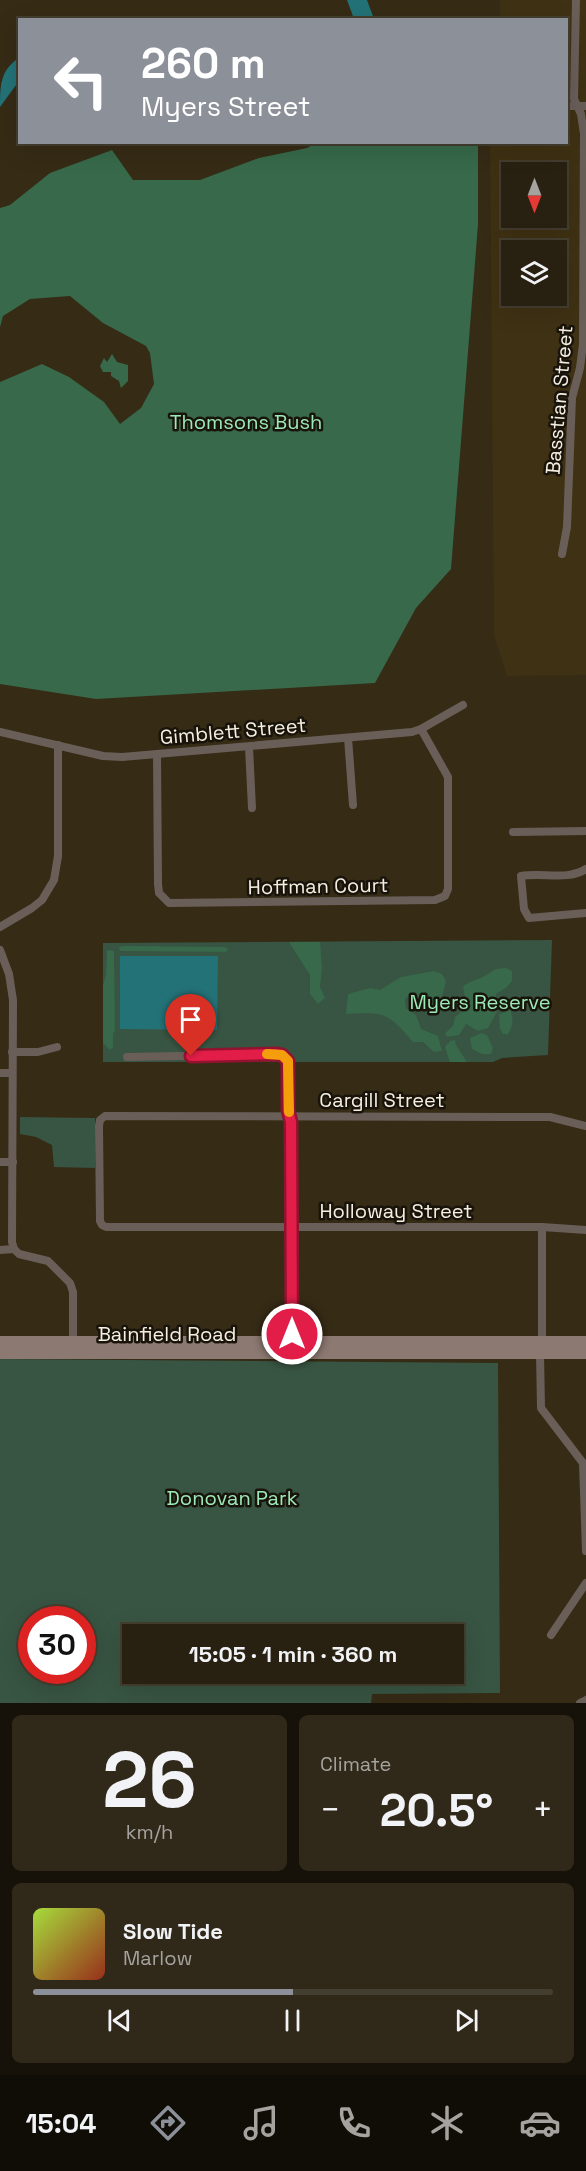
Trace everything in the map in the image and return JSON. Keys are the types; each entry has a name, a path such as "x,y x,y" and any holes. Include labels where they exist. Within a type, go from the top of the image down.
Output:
{"main road":[{"name":"Bainfield Road","path":"0,1342 73,1347 541,1348 586,1353"},
{"name":"Bainfield Road","path":"541,1348 586,1342"},
{"name":"Bainfield Road","path":"0,1353 73,1347"}],"street":[{"name":"Basstian Street","path":"562,554 567,527 572,398 584,344 584,134 582,106 574,99 576,0"},
{"name":"Gimblett Street","path":"0,732 113,758 404,734 421,729 463,705"},
{"name":"Hoffman Court","path":"157,754 158,884 159,893 169,903 429,901 441,898 448,890 448,777 421,729"},
{"path":"348,738 353,805"},
{"path":"0,927 42,900 54,880 58,856 58,745"},
{"path":"249,747 252,808"},
{"path":"513,832 586,831"},
{"path":"586,869 576,876 530,874 521,876 524,909 529,918 586,913"},
{"path":"0,950 9,974 13,1000 14,1249 19,1254 48,1261 70,1283 73,1292 73,1347"},
{"path":"12,1052 35,1052 57,1047"},
{"path":"127,1057 282,1055 286,1058 289,1064 291,1122 292,1348"},
{"path":"0,1073 12,1073"},
{"name":"Cargill Street","path":"105,1116 550,1117 586,1126"},
{"name":"Holloway Street","path":"105,1116 100,1120 99,1126 102,1225 106,1227 542,1227 586,1230"},
{"path":"0,1162 13,1162"},
{"path":"542,1227 541,1408 583,1463 586,1551"},
{"path":"0,1250 14,1249"},
{"path":"551,1635 586,1583"},
{"path":"580,1703 586,1700"}],"shaded area":[{"path":"500,0 586,0 586,675 507,676 494,636 490,144 568,144 568,18 500,18"}],"green space":[{"name":"Thomsons Bush","path":"314,144 478,144 478,224 451,569 416,608 375,683 96,699 0,684 0,382 42,364 69,377 104,402 120,424 141,408 154,384 150,353 146,346 103,323 70,296 30,299 3,316 0,327 0,208 10,205 50,173 112,150 133,180 200,180 259,158 307,148"},
{"path":"112,354 117,362 128,365 128,381 121,388 119,381 111,376 111,372 103,372 100,366 104,358 107,362"},
{"name":"Myers Reserve","path":"552,940 548,1055 502,1058 493,1062 103,1062 103,943"},
{"path":"289,942 320,942 322,968 320,987 325,998 318,1004 310,994 310,975"},
{"path":"119,947 224,947 228,949 226,952 120,951"},
{"path":"107,950 114,951 115,1030 113,1047 110,1050 103,1043 103,985 106,975"},
{"path":"506,968 512,971 512,981 496,994 498,1010 488,1028 478,1031 466,1024 459,1035 447,1037 445,1033 453,1026 455,1017 465,1009 463,986 496,969"},
{"path":"434,971 442,974 446,981 444,991 433,1009 429,1012 419,1009 410,995 405,999 406,1008 416,1015 421,1029 438,1036 442,1051 434,1052 423,1042 413,1042 391,1019 384,1016 369,1013 346,1014 348,994 370,988 380,990 401,977"},
{"path":"510,1010 512,1025 508,1034 503,1034 500,1029 499,1014"},
{"path":"481,1033 487,1035 493,1048 491,1054 482,1054 472,1049 470,1038"},
{"path":"455,1040 467,1062 450,1062 445,1047 450,1041"},
{"path":"20,1117 95,1118 95,1168 54,1167 52,1145 36,1137 20,1134"},
{"name":"Donovan Park","path":"0,1359 498,1363 500,1693 372,1694 371,1703 0,1703"}],"water":[{"path":"347,0 367,0 374,18 354,18"},
{"path":"18,59 18,82 0,107 2,79"},
{"path":"120,956 218,956 217,1030 120,1029"}],"slow traffic":[{"path":"267,1054 282,1055 288,1061 289,1112"}],"route":[{"path":"191,1056 276,1054 282,1055 288,1061 288,1110 291,1122 292,1334"}]}
